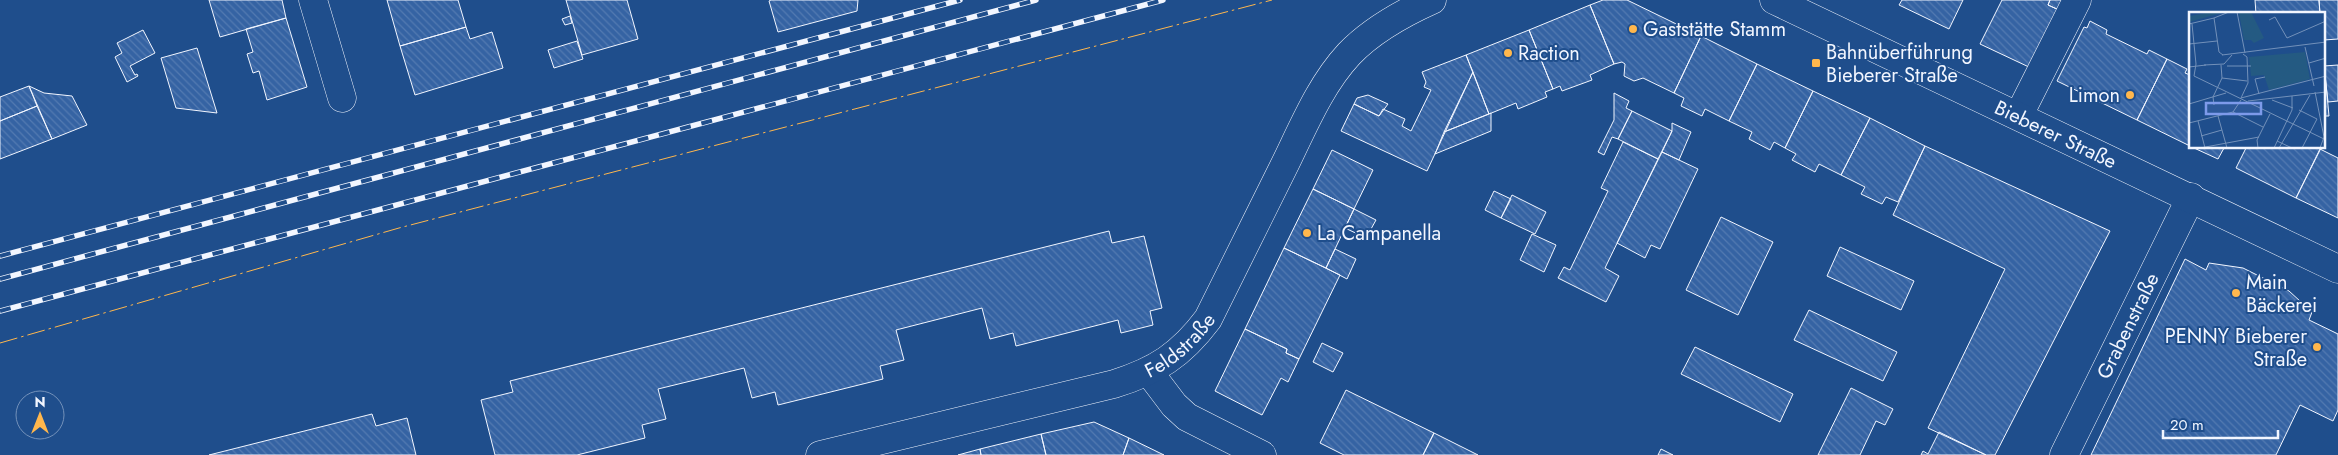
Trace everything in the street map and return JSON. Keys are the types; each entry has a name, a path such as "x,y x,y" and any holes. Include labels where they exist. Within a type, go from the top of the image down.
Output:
{"street":[{"path":"313,0 342,98"},
{"name":"Feldstraße","path":"820,455 1114,384 1149,372 1180,351 1194,338 1208,319 1310,113 1332,75 1350,54 1382,28 1409,0"},
{"name":"Feldstraße","path":"1382,28 1432,0"},
{"name":"Bieberer Straße","path":"1774,0 2191,197 2338,269"},
{"path":"2019,115 2077,0"},
{"name":"Grabenstraße","path":"2064,455 2191,197"},
{"path":"1149,372 1174,405 1187,417 1262,455"}],"building":[{"path":"209,0 282,0 286,18 220,37"},
{"path":"387,0 458,0 466,27 400,46"},
{"path":"566,0 627,0 638,39 582,55"},
{"path":"858,0 857,11 778,32 769,1"},
{"path":"1603,0 1627,0 1701,36 1674,93 1643,78 1634,81 1624,76 1625,64 1622,62 1614,64 1590,5"},
{"path":"1902,0 1963,0 1949,29 1899,5"},
{"path":"2002,0 2050,0 2048,5 2059,10 2031,68 1980,44"},
{"path":"2050,0 2064,0 2059,10 2048,5"},
{"path":"2255,0 2319,0 2320,12 2256,12"},
{"path":"2319,0 2338,0 2338,39 2326,40 2326,12 2320,12"},
{"path":"1590,5 1614,64 1590,75 1592,80 1562,91 1560,86 1553,89 1529,30"},
{"path":"570,16 572,23 565,25 562,19"},
{"path":"286,18 307,87 267,100 259,71 253,73 247,54 253,52 246,29"},
{"path":"2090,21 2107,30 2106,34 2147,54 2149,50 2167,59 2137,120 2057,81 2084,27 2087,28"},
{"path":"466,27 470,39 492,32 503,68 415,95 400,46"},
{"path":"143,30 155,53 130,66 135,75 137,74 138,76 127,82 115,57 122,53 117,43"},
{"path":"1529,30 1553,89 1545,92 1547,97 1518,109 1516,103 1489,114 1466,55"},
{"path":"1701,36 1757,64 1729,121 1705,109 1702,116 1681,106 1684,98 1674,93"},
{"path":"577,41 583,59 554,68 548,50"},
{"path":"197,48 217,113 176,108 161,58"},
{"path":"1466,55 1473,72 1427,171 1341,131 1354,104 1379,116 1383,109 1405,119 1402,126 1411,131 1431,90 1424,87 1426,82 1422,72"},
{"path":"2167,59 2187,69 2185,73 2189,75 2189,146 2137,120"},
{"path":"1757,64 1813,91 1785,148 1774,142 1770,150 1749,139 1752,132 1729,121"},
{"path":"2338,65 2338,101 2328,102 2326,66"},
{"path":"1473,72 1489,114 1444,132"},
{"path":"2326,84 2329,116 2326,116"},
{"path":"29,86 44,93 72,96 87,125 52,139"},
{"path":"29,86 37,106 0,121 0,97"},
{"path":"1813,91 1870,118 1841,175 1819,164 1815,172 1792,160 1796,154 1785,148"},
{"path":"1614,93 1629,101 1626,108 1632,111 1618,139 1612,137 1604,155 1598,152 1614,120"},
{"path":"1368,95 1388,104 1379,116 1354,104 1357,98"},
{"path":"37,106 52,139 0,159 0,121"},
{"path":"1632,111 1672,131 1658,159 1618,139"},
{"path":"1491,113 1491,131 1435,154 1444,132"},
{"path":"1870,118 1925,146 1898,202 1886,197 1882,204 1861,194 1865,187 1841,175"},
{"path":"1672,123 1691,132 1679,160 1662,152 1672,131"},
{"path":"1623,142 1658,159 1605,268 1619,276 1606,302 1558,278 1564,267 1570,270 1608,191 1601,188"},
{"path":"1925,146 2110,231 1995,455 1986,455 1928,428 2005,269 1893,215"},
{"path":"2196,149 2223,149 2218,159"},
{"path":"2246,149 2320,149 2296,198 2236,168"},
{"path":"2320,149 2338,158 2338,218 2296,198"},
{"path":"1332,150 1373,170 1354,209 1313,189"},
{"path":"1662,152 1698,169 1660,249 1651,245 1645,258 1617,243"},
{"path":"1313,189 1354,209 1326,268 1284,248"},
{"path":"1494,191 1511,199 1501,218 1485,210"},
{"path":"1512,195 1546,212 1535,234 1501,218"},
{"path":"1354,209 1376,220 1366,238 1345,228"},
{"path":"1721,217 1773,242 1738,315 1686,290"},
{"path":"1109,231 1112,243 1144,236 1162,308 1150,311 1153,325 1121,333 1118,320 1016,346 1013,333 990,339 982,308 896,330 904,360 880,366 883,379 778,405 775,392 752,398 744,368 658,389 666,419 642,425 645,438 577,455 495,455 481,400 513,392 510,381"},
{"path":"1532,234 1556,245 1544,272 1520,260"},
{"path":"1840,247 1914,281 1901,310 1827,276"},
{"path":"1284,248 1340,275 1299,359 1286,353 1287,349 1245,329"},
{"path":"1335,249 1356,259 1347,279 1326,268"},
{"path":"2185,259 2206,270 2209,263 2243,268 2289,291 2312,312 2309,320 2338,334 2338,410 2333,421 2300,405 2276,455 2091,455"},
{"path":"1809,310 1897,352 1883,381 1794,340"},
{"path":"1245,329 1287,349 1286,353 1299,359 1288,382 1281,378 1262,415 1215,391"},
{"path":"1322,343 1343,353 1333,372 1313,362"},
{"path":"1695,347 1793,394 1780,422 1681,374"},
{"path":"1851,388 1893,409 1885,425 1876,421 1860,455 1818,455"},
{"path":"1346,390 1434,433 1423,455 1344,455 1320,443"},
{"path":"372,414 376,426 407,418 416,455 209,455"},
{"path":"1094,422 1129,438 1123,455 1046,455 1041,434"},
{"path":"1939,432 1986,455 1921,455 1923,451 1928,454"},
{"path":"1434,433 1478,455 1423,455"},
{"path":"1041,434 1046,455 981,455 980,449"},
{"path":"1129,438 1164,455 1123,455"},
{"path":"980,449 981,455 958,455"},
{"path":"1661,449 1673,455 1658,455"}],"railway":[{"path":"0,256 960,0"},
{"path":"0,279 1036,0"},
{"path":"0,311 1163,0"}],"power":[{"path":"0,343 399,228 1272,0"}],"place":[{"name":"Gaststätte Stamm","path":"1633,29"},
{"name":"Raction","path":"1508,53"},
{"name":"Bahnüberführung Bieberer Straße","path":"1816,63"},
{"name":"Limon","path":"2130,95"},
{"name":"La Campanella","path":"1307,233"},
{"name":"Main Bäckerei","path":"2236,293"},
{"name":"PENNY Bieberer Straße","path":"2317,347"}]}
